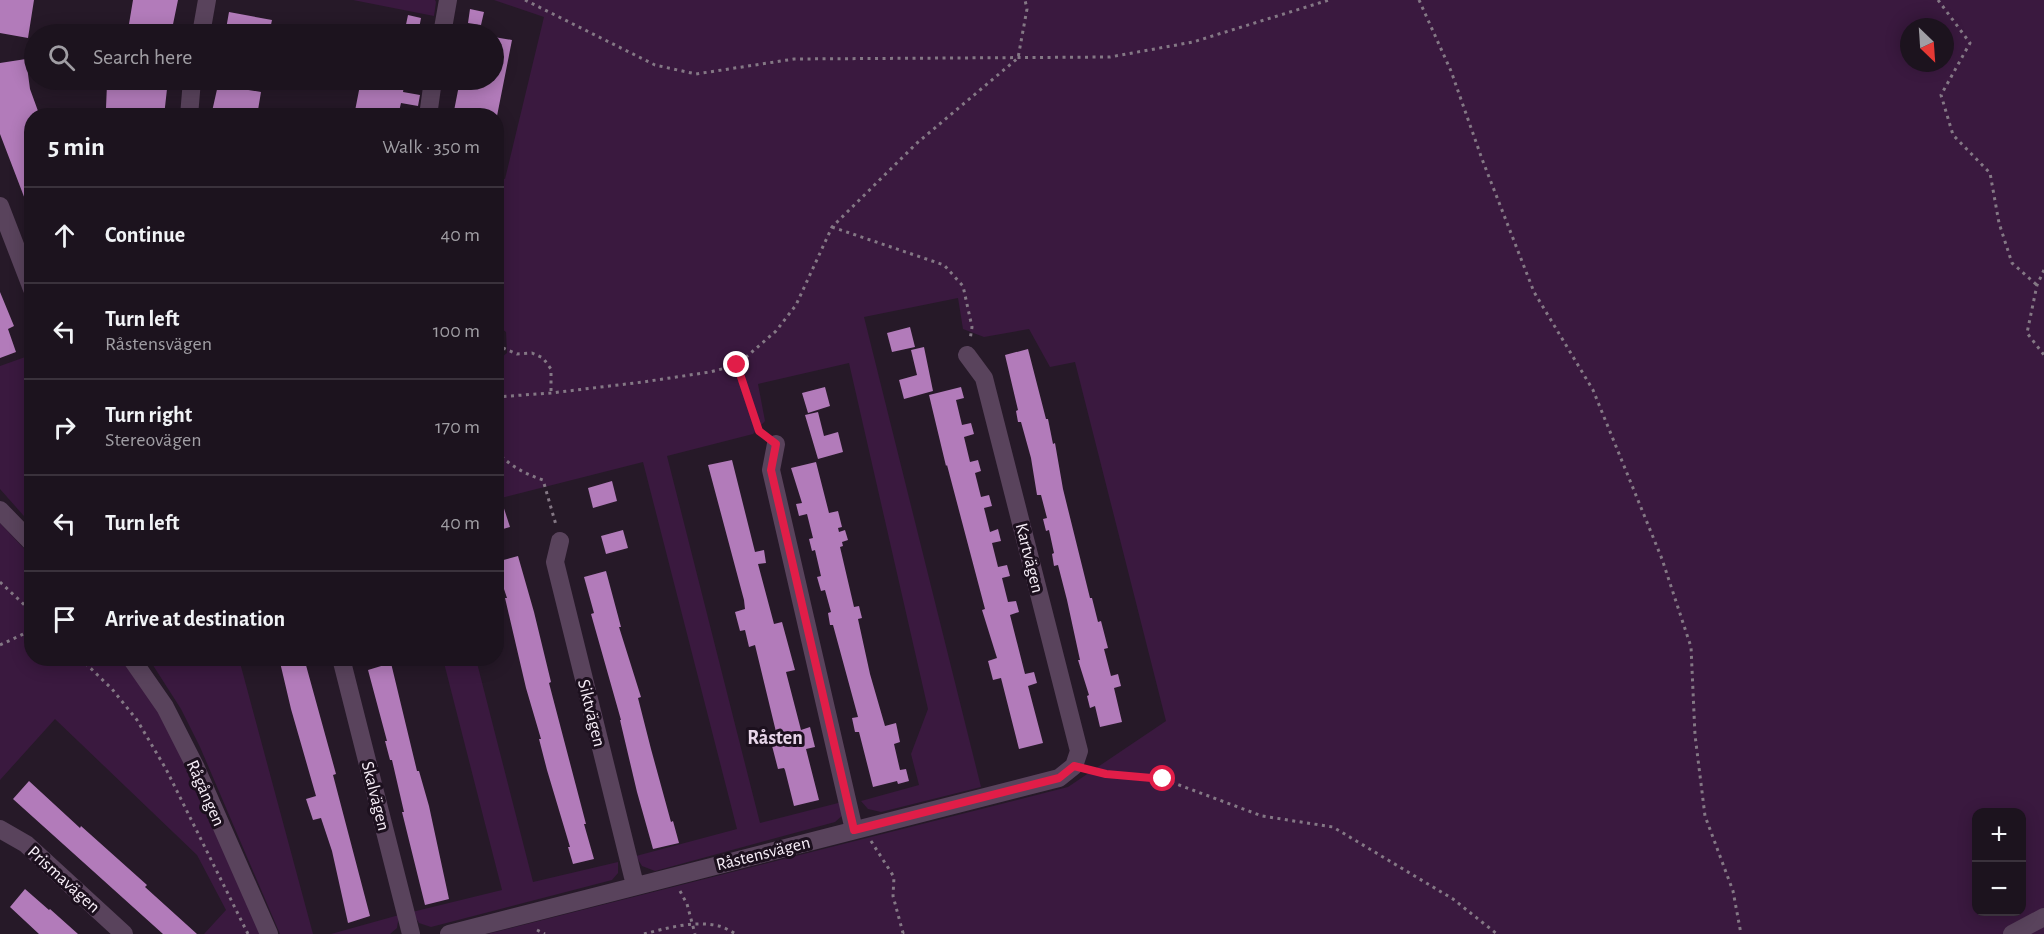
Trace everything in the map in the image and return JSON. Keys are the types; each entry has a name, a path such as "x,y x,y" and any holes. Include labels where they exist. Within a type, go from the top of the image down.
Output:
{"street":[{"path":"203,24 207,0"},
{"path":"444,24 448,0"},
{"path":"190,108 191,90"},
{"path":"429,108 432,90"},
{"path":"0,206 24,268"},
{"name":"Kartvägen","path":"967,355 984,378 1079,751 1074,766"},
{"path":"776,444 771,470 858,829"},
{"path":"0,510 24,535"},
{"name":"Siktvägen","path":"560,541 555,562 635,885"},
{"name":"Rågången","path":"137,666 165,706 195,766 269,934"},
{"name":"Skalvägen","path":"343,666 411,934"},
{"name":"Råstensvägen","path":"449,934 1059,778 1074,766"},
{"name":"Prismavägen","path":"0,829 26,844 124,934"},
{"path":"2012,934 2044,917"}],"path":[{"path":"525,0 534,2 655,65 696,74 794,59 1110,57 1193,42 1329,0"},
{"path":"504,396 551,393 687,375 737,365 776,331 796,305 832,227 917,143 1018,58 1027,9 1025,0"},
{"path":"1419,0 1450,70 1534,292 1593,390 1662,559 1691,647 1695,735 1706,816 1733,891 1741,934"},
{"path":"1938,0 1970,43 1941,94 1953,135 1990,173 1999,223 2012,263 2037,285"},
{"path":"832,227 944,265 963,286 972,327 967,355"},
{"path":"2044,270 2037,285 2027,333 2044,355"},
{"path":"504,348 517,354 532,353 543,358 551,369 551,393"},
{"path":"737,365 759,431 776,444"},
{"path":"504,459 522,473 543,480 560,541"},
{"path":"0,582 24,604"},
{"path":"0,645 24,634"},
{"path":"88,666 112,689 137,720 166,769 248,934"},
{"path":"1074,766 1106,774 1163,779 1262,816 1333,827 1453,899 1497,934"},
{"path":"858,829 894,877 893,896 903,934"},
{"path":"672,876 687,904 695,934"},
{"path":"644,934 676,926 692,925 719,926 736,934"},
{"path":"537,930 545,934"}],"shaded area":[{"path":"353,0 435,0 436,2 434,16"},
{"path":"494,0 2044,0 2044,934 487,934 1068,787 1166,721 1075,362 1050,367 1029,329 984,337 963,329 958,298 864,317 981,787 881,812 868,809 861,801 919,785 911,754 928,709 849,363 758,384 765,421 753,434 667,456 760,823 842,802 843,815 835,822 655,871 642,866 636,856 737,829 643,462 504,497 504,355 507,353 504,330 504,179 544,17"},
{"path":"24,357 24,516 0,489 0,366"},
{"path":"0,523 24,549 24,666 126,666 144,689 184,756 201,791 260,934 204,934 226,910 197,855 55,719 0,780"},
{"path":"153,666 241,666 313,934 280,934 200,747 181,709"},
{"path":"445,666 478,666 533,882 618,862 618,873 612,880 431,927 419,923 412,912 502,890"},
{"path":"399,915 397,928 390,934 331,934"}],"building":[{"path":"0,0 34,0 30,24 24,24 24,37 0,33"},
{"path":"133,0 178,0 173,24 129,24"},
{"path":"470,9 484,12 481,24 468,23"},
{"path":"229,12 272,20 271,24 227,24"},
{"path":"408,15 421,18 420,24 406,24"},
{"path":"504,39 512,40 504,81"},
{"path":"24,59 24,90 30,90 37,108 24,108 24,197 0,134 0,63"},
{"path":"107,90 167,90 165,108 106,108"},
{"path":"217,90 261,92 258,108 213,108"},
{"path":"359,90 403,90 403,92 420,95 418,106 401,103 400,108 356,108"},
{"path":"458,90 502,90 499,108 455,108"},
{"path":"0,292 14,326 8,329 16,352 0,358"},
{"path":"910,327 915,347 892,352 887,333"},
{"path":"924,347 933,391 904,399 899,380 917,375 911,350"},
{"path":"1028,349 1053,444 1055,443 1063,489 1090,598 1092,598 1098,622 1101,621 1108,648 1104,649 1111,676 1118,674 1121,686 1114,688 1122,722 1100,727 1095,706 1090,708 1067,600 1058,565 1054,566 1049,530 1046,531 1043,519 1047,518 1041,495 1037,495 1031,458 1021,422 1018,422 1016,411 1018,410 1005,355"},
{"path":"825,387 830,406 808,413 802,393"},
{"path":"961,387 964,398 956,400 962,425 971,423 974,434 964,437 970,462 978,460 981,471 975,473 981,497 989,495 992,506 984,508 990,532 998,529 1001,541 992,543 998,567 1007,565 1010,576 1002,578 1008,602 1016,601 1019,612 1010,615 1025,674 1034,672 1037,683 1028,686 1043,743 1019,749 1001,678 993,680 988,661 997,658 982,610 985,609 929,395"},
{"path":"818,412 824,436 838,432 843,452 818,459 805,415"},
{"path":"732,460 755,552 764,550 766,563 758,564 774,624 782,622 795,670 786,672 801,730 810,727 815,747 806,749 819,800 794,806 785,770 784,768 778,769 770,738 777,736 755,645 749,647 745,630 740,631 735,612 745,609 744,600 708,465"},
{"path":"816,462 829,513 838,511 842,527 838,528 839,532 845,530 848,540 842,542 843,546 840,547 854,607 859,606 862,618 858,619 870,674 885,726 896,723 900,742 894,744 900,770 906,769 909,781 898,784 897,781 873,787 859,732 855,732 852,718 858,717 833,625 830,625 828,613 831,612 825,590 821,591 817,577 821,576 815,550 812,551 809,539 813,538 807,514 799,516 796,504 802,503 791,468"},
{"path":"612,481 617,501 593,508 588,488"},
{"path":"504,508 510,527 504,529"},
{"path":"623,530 628,548 606,554 601,536"},
{"path":"518,556 534,612 551,682 549,683 594,859 573,864 539,739 541,739 526,688 505,598 507,598 504,589 504,560"},
{"path":"606,571 621,627 619,627 641,697 638,698 651,749 679,843 653,849 637,792 621,720 591,614 594,613 584,577"},
{"path":"281,666 306,666 336,774 333,775 370,916 348,923 332,851 321,818 313,820 306,799 316,796"},
{"path":"392,666 417,771 419,771 429,806 449,899 425,905 392,760 390,760 368,670"},
{"path":"29,781 147,885 145,887 197,934 163,934 13,799"},
{"path":"25,889 78,934 39,934 10,907"}],"district":[{"name":"Råsten","path":"775,737"}],"route":[{"path":"737,365 759,431 776,444 771,470 854,830 1059,778 1074,766 1106,774 1163,779"}]}
